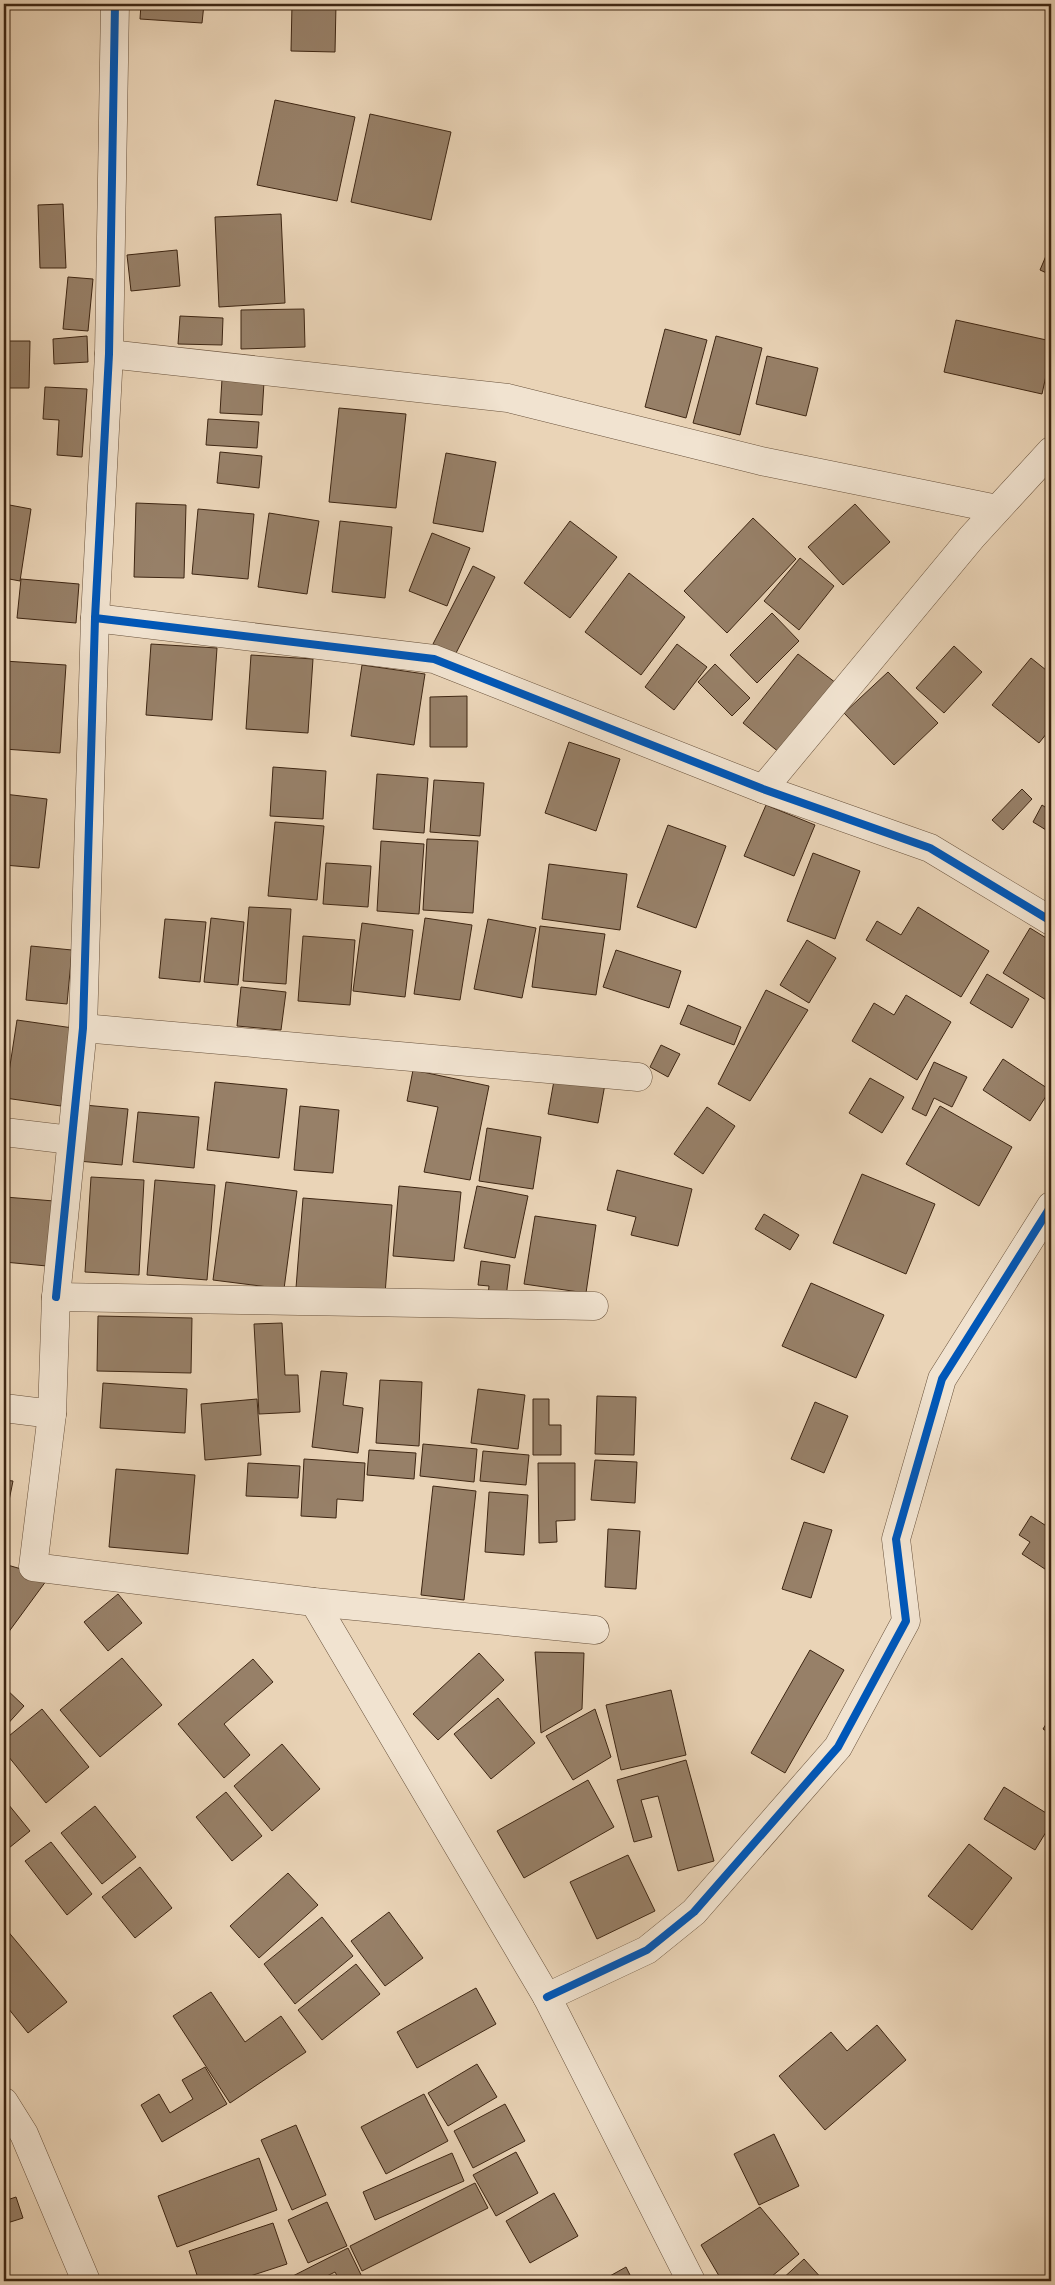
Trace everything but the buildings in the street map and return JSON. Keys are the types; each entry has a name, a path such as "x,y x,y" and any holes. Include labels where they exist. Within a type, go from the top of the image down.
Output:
{"street":[{"path":"115,4 109,354 95,618 82,1028 56,1297 52,1414 33,1567 314,1602 595,1630"},
{"path":"109,354 508,398 762,461 997,509"},
{"path":"763,789 997,509 1051,451"},
{"path":"95,618 434,659 763,789 930,848 1051,921"},
{"path":"82,1028 638,1077"},
{"path":"4,1132 71,1140"},
{"path":"547,1997 647,1950 694,1912 838,1746 906,1621 896,1539 942,1379 1051,1206"},
{"path":"56,1297 594,1306"},
{"path":"4,1408 52,1414"},
{"path":"314,1602 547,1997 691,2281"},
{"path":"4,2102 24,2134 86,2281"}],"cycle path":[{"path":"56,1297 83,1028 95,618 109,354 115,4"},
{"path":"95,618 434,659 763,789 930,848 1051,921"},
{"path":"547,1997 647,1950 694,1912 838,1747 906,1621 896,1539 942,1379 1051,1206"}]}
